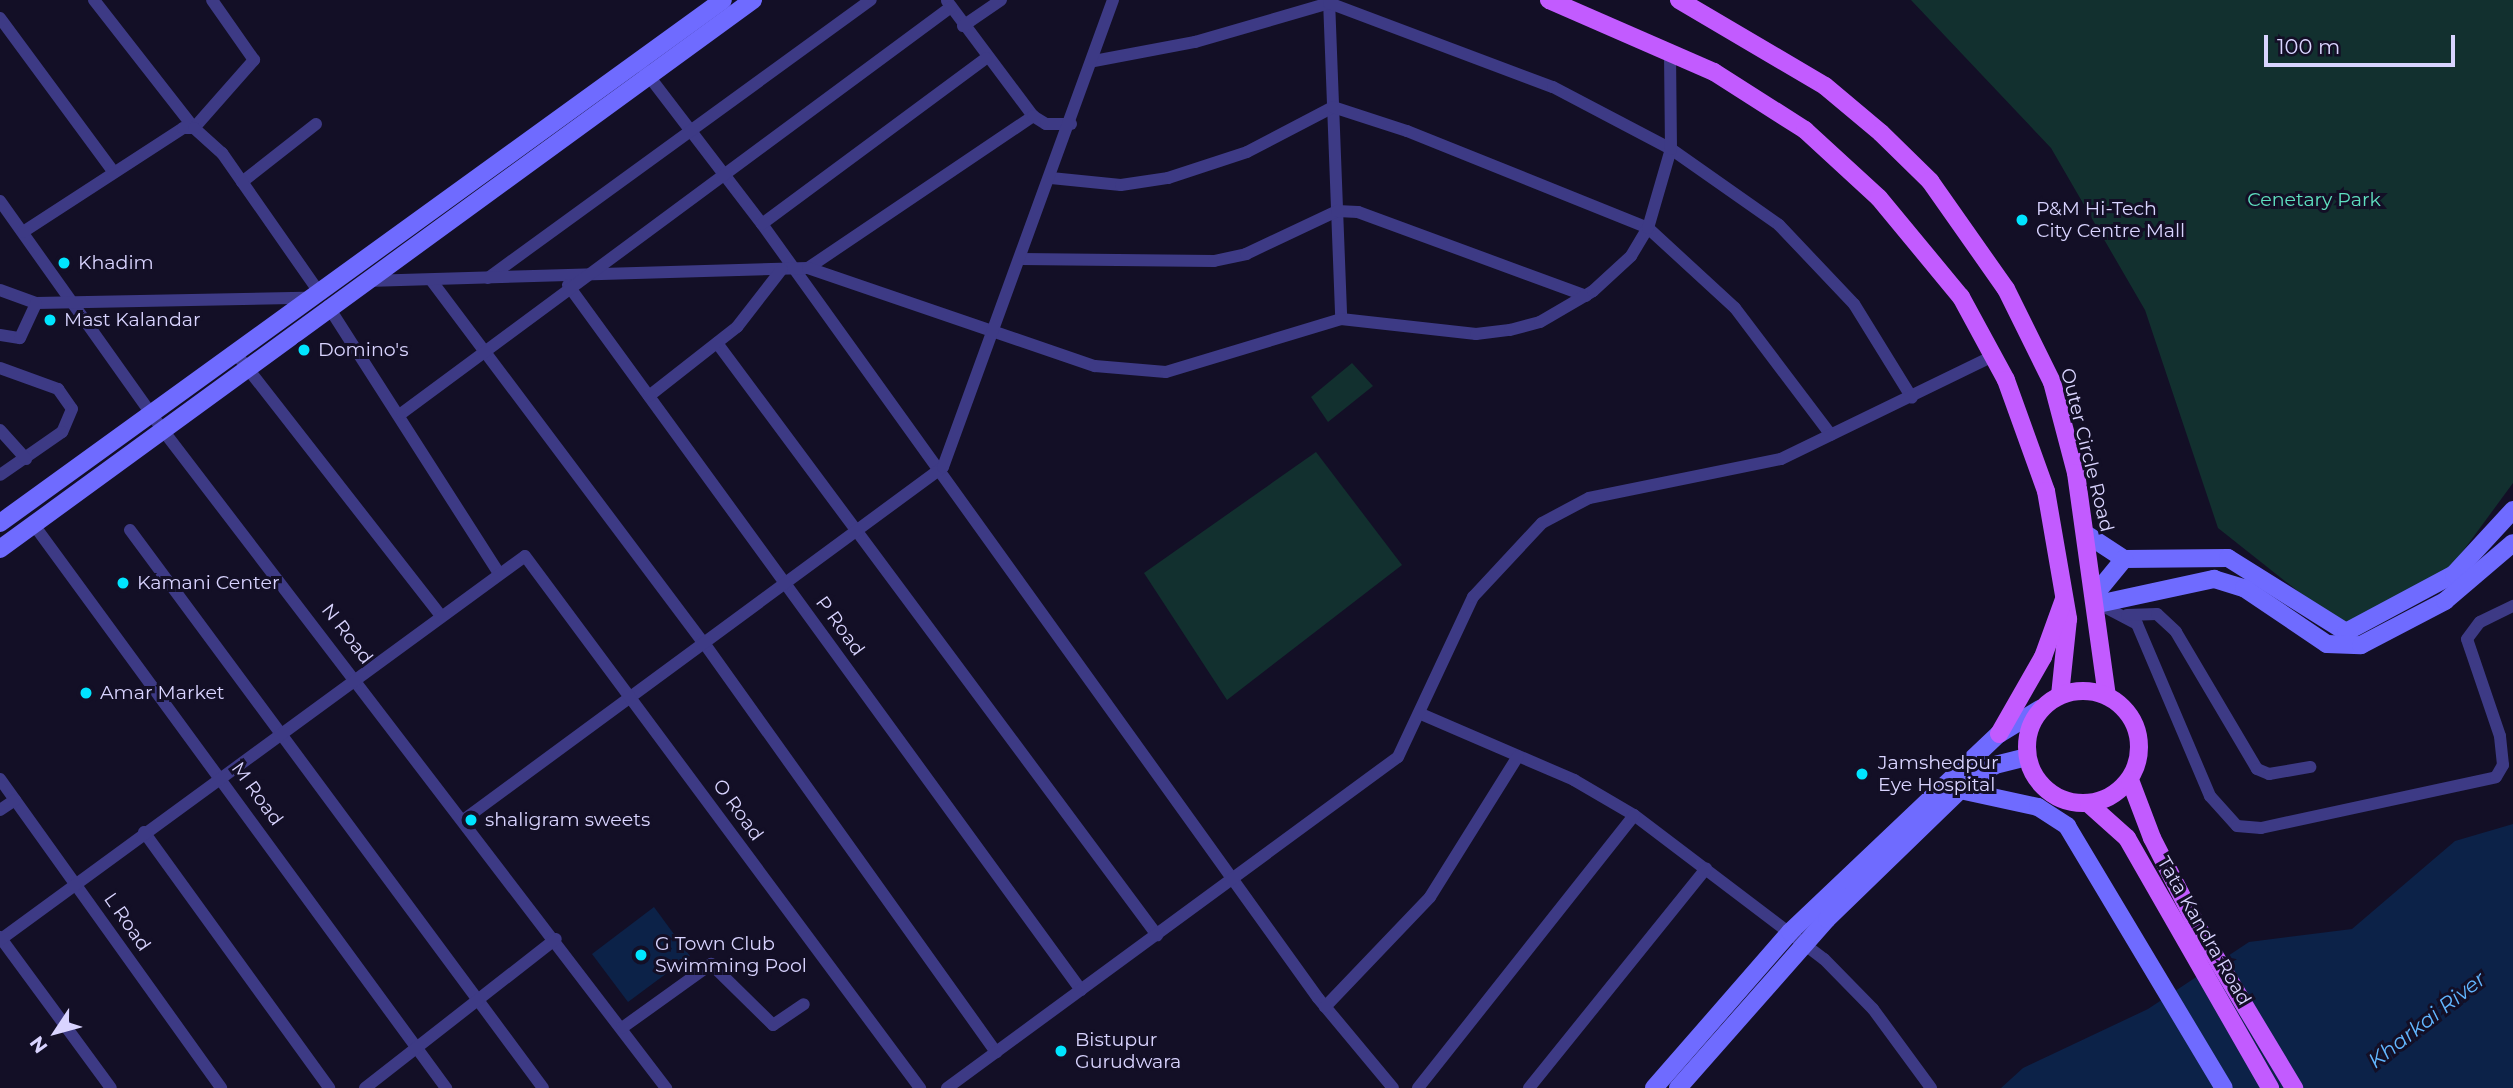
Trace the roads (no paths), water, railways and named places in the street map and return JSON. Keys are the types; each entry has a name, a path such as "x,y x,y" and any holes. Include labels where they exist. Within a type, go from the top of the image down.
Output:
{"main road":[{"path":"1549,0 1670,51 1756,96 1844,163 1920,243 1961,297 1993,356 2046,491 2066,596 2060,695"},
{"name":"Outer Circle Road","path":"1679,0 1825,86 1930,181 1974,237 2052,383 2089,536 2107,695"},
{"path":"2066,596 2098,598"},
{"path":"1999,734 2043,657 2066,596"},
{"path":"2084,690 2107,695 2127,710 2138,732 2140,757 2130,780 2113,796 2089,804 2047,791 2027,757 2031,724 2040,709 2060,695 2084,690"},
{"path":"2130,780 2151,838 2198,928 2294,1088"},
{"name":"Tata Kandra Road","path":"2089,804 2127,838 2270,1088"}],"street":[{"path":"94,0 194,128 242,182 311,294"},
{"path":"23,232 113,171 194,128 254,60 212,0"},
{"path":"0,549 362,282 641,67 723,0"},
{"path":"0,523 311,294 641,67 753,0"},
{"path":"488,278 690,128 871,0"},
{"path":"963,26 1001,0"},
{"path":"466,818 940,469 1071,124 1113,0"},
{"path":"1094,61 1195,42 1329,1 1553,87 1671,149 1759,208 1835,281 1912,398"},
{"path":"1329,1 1341,319"},
{"path":"401,413 568,285 949,3 986,58 1033,116 1046,124 1071,124"},
{"path":"0,18 113,171"},
{"path":"362,282 808,268 1095,366 1166,372 1341,319 1476,334 1540,322 1586,296 1631,256 1648,228 1671,149 1670,51"},
{"path":"762,224 986,58"},
{"path":"641,67 723,170 762,224 788,269 940,469 1237,878 1325,1007 1393,1088"},
{"path":"1051,178 1121,185 1181,174 1247,152 1333,107 1506,167 1648,228 1735,308 1831,435"},
{"path":"808,268 1033,116"},
{"path":"242,182 316,124"},
{"name":"N Road","path":"0,201 162,429 466,818 666,1088"},
{"path":"1021,259 1214,261 1246,254 1337,211 1358,212 1586,296"},
{"path":"649,396 717,344 754,311 788,269"},
{"path":"430,280 704,643 996,1052"},
{"name":"P Road","path":"568,285 1081,990"},
{"path":"0,290 36,303 311,294"},
{"path":"0,335 20,338 36,303"},
{"path":"111,1088 0,939 497,570 401,413 328,306"},
{"path":"717,344 859,531 1157,935"},
{"path":"234,351 439,613"},
{"path":"947,1088 1379,775 1398,757 1421,714 1473,597 1542,523 1589,498 1754,468 1912,398 1993,356"},
{"path":"0,368 58,388 72,409 62,432 0,475"},
{"path":"0,430 26,459"},
{"path":"2089,536 2124,559 2200,557 2245,565 2328,626 2346,632 2454,574 2513,510"},
{"name":"M Road","path":"34,525 446,1088"},
{"path":"130,530 543,1088"},
{"path":"2098,598 2202,580 2244,588 2327,644 2361,645 2463,589 2513,543"},
{"name":"O Road","path":"497,570 525,556 920,1088"},
{"path":"2200,557 2202,580"},
{"path":"2098,598 2124,559"},
{"path":"2098,598 2137,624 2210,796 2237,825 2261,828 2496,777 2503,765 2500,736 2467,639 2480,622 2513,606"},
{"path":"2127,615 2157,614 2176,632 2257,769 2269,775 2310,767"},
{"path":"1654,1088 1790,932 1999,734 2040,709"},
{"path":"1421,714 1518,756 1633,814 1790,932 1873,1009 1931,1088"},
{"path":"1325,1007 1430,897 1518,756"},
{"path":"1678,1088 1803,944 1959,790 1995,765 2027,757"},
{"name":"L Road","path":"0,779 221,1088"},
{"path":"1959,790 2038,807 2067,826 2224,1088"},
{"path":"0,810 15,800"},
{"path":"1418,1088 1633,814"},
{"path":"144,832 329,1088"},
{"path":"1529,1088 1706,869"},
{"path":"365,1088 477,997 555,939"},
{"path":"622,1028 711,964 773,1025 804,1004"}],"water":[{"name":"Kharkai River","path":"2513,824 2513,1088 2001,1088 2023,1068 2148,1009 2249,942 2352,929 2455,841"},
{"name":"G Town Club Swimming Pool","path":"654,907 690,956 628,1002 592,954"}],"place":[{"name":"P&M Hi-Tech City Centre Mall","path":"2022,220"},
{"name":"Khadim","path":"64,263"},
{"name":"Mast Kalandar","path":"50,320"},
{"name":"Domino's","path":"304,350"},
{"name":"Kamani Center","path":"123,583"},
{"name":"Amar Market","path":"86,693"},
{"name":"Jamshedpur Eye Hospital","path":"1862,774"},
{"name":"shaligram sweets","path":"471,820"},
{"name":"G Town Club Swimming Pool","path":"641,955"},
{"name":"Bistupur Gurudwara","path":"1061,1051"}],"park label":[{"name":"Cenetary Park","path":"2314,200"}]}
